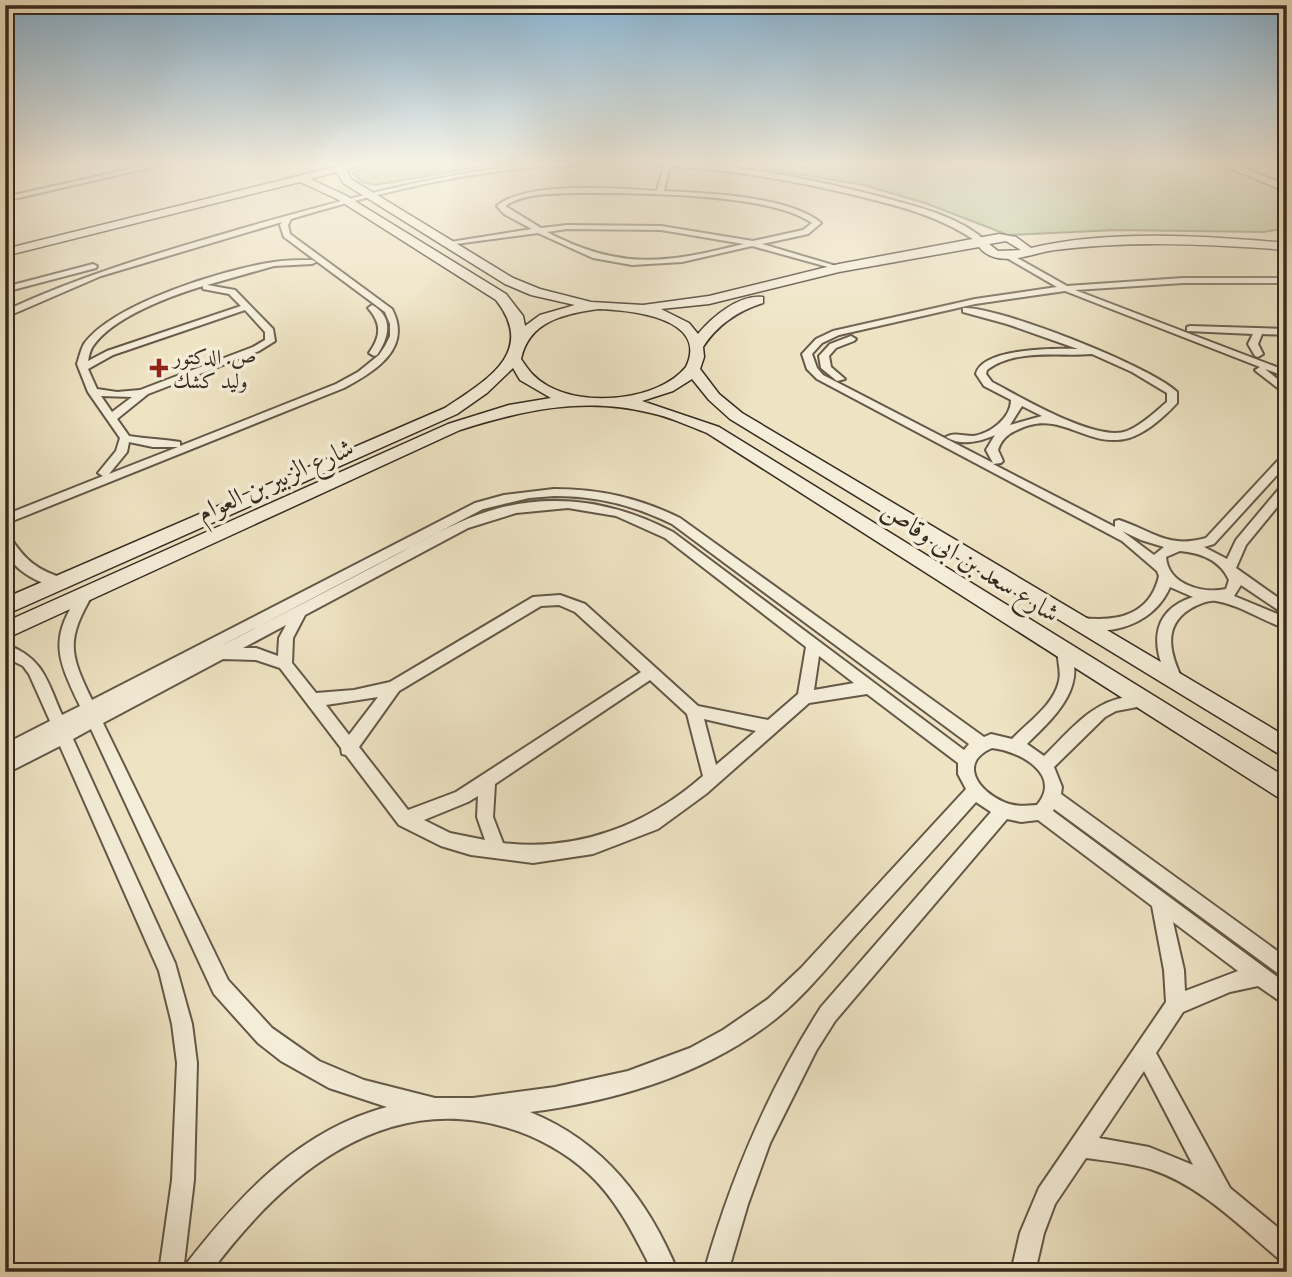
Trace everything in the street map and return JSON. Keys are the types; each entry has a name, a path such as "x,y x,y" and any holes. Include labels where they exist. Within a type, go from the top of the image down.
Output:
{"street":[{"path":"5,253 56,235 110,222"},
{"path":"5,244 114,222"},
{"path":"5,290 260,222"},
{"path":"7,310 101,272 275,222"},
{"path":"5,512 335,381 359,367 376,352 384,338 383,319 287,235 284,225 286,222"},
{"path":"381,222 501,296 516,316 520,337 514,359 526,379 538,387 574,399 616,401 663,390 692,369 697,358 697,346 683,326 655,312 637,307"},
{"path":"412,222 525,288 598,305 637,307 709,300 839,268 983,243 997,238"},
{"path":"523,222 597,256 632,263 671,261 805,232 817,223 815,222"},
{"path":"535,222 590,249 631,258 678,255 798,229 805,222"},
{"path":"941,222 983,243 985,249 996,254"},
{"path":"958,222 997,238 1012,240 1164,234 1287,237"},
{"path":"448,243 549,229 604,226 661,228 739,240 839,268"},
{"path":"5,520 340,386 373,366 392,344 396,330 393,317 384,306 312,262 272,233 245,230"},
{"path":"465,253 484,240"},
{"path":"1012,240 1023,244 1025,251 1078,290 1287,374"},
{"path":"1010,256 1025,251 1145,242 1287,247"},
{"path":"274,264 294,248"},
{"path":"697,346 725,315 764,298 871,271 957,256 1010,256 1065,288"},
{"path":"803,260 810,275"},
{"path":"176,444 143,443 125,438 94,392 82,368 83,354 92,340 109,324 132,310 274,264 312,262"},
{"path":"232,292 232,284 239,275"},
{"path":"1287,281 1209,280 1078,290 966,310 841,342 828,350 824,362 831,374 886,407 951,437 1137,533 1208,553 1287,611"},
{"path":"1287,287 1177,286 1092,292 1065,288 936,308 828,337 811,347 807,362 812,369 1126,538 1191,592 1241,603 1287,624"},
{"path":"113,417 145,393 264,345 272,335 232,292 198,287"},
{"path":"1092,292 1287,365"},
{"path":"1006,303 1018,323"},
{"path":"520,337 544,319 598,305"},
{"path":"82,368 121,349 246,307"},
{"path":"966,310 1018,323 1041,332 1159,381 1172,392 1172,403 1129,434 1095,434 988,384 984,379 982,369 990,362 1040,352 1089,352"},
{"path":"1190,329 1287,332"},
{"path":"1040,352 1049,343 1041,332"},
{"path":"1258,332 1253,344 1258,354"},
{"path":"92,340 102,346 121,349"},
{"path":"1235,355 1263,371 1287,392"},
{"name":"شارع الزبير بن العوام","path":"5,631 86,594 213,526 451,411 482,390 514,359"},
{"name":"شارع سعد بن ابى وقاص","path":"692,369 713,397 736,416 1287,749"},
{"path":"94,392 117,395 145,393"},
{"path":"997,461 992,445 1016,414 1019,406 1016,397"},
{"name":"شارع الزبير بن العوام","path":"5,607 61,582 213,526 454,427 514,408 574,399"},
{"name":"شارع سعد بن ابى وقاص","path":"616,401 667,412 713,430 1287,792"},
{"path":"951,437 979,438 1036,418 1065,421"},
{"path":"104,473 116,459 125,438"},
{"path":"1074,622 1111,626 1139,617 1160,595 1164,572 1160,555 1210,541 1287,457"},
{"path":"1179,685 1163,654 1164,628 1182,608 1214,596 1225,595 1236,586 1232,571 1240,542 1287,487"},
{"path":"5,767 60,731 479,506 516,496 573,491 627,500 676,521 980,743"},
{"path":"92,714 220,654 482,517 537,504 575,503 625,513 649,522 966,760"},
{"path":"5,538 13,555 26,569 61,582"},
{"path":"86,594 68,625 65,656 221,987 249,1022 284,1053 327,1078 375,1095 428,1106 479,1106 583,1096 633,1083 681,1065 725,1042 765,1015 800,984 975,791"},
{"path":"313,700 354,696 394,687 528,604 549,599 570,602 580,608 694,711 770,727"},
{"path":"285,664 286,638 301,612"},
{"path":"805,696 814,644"},
{"path":"5,650 28,662 35,671 168,970 182,1024 187,1063 184,1152 172,1272"},
{"path":"1017,744 1065,691 1069,678 1064,651"},
{"path":"220,654 256,654 285,664 348,749 405,819 447,840 497,851 533,855 593,846 623,836 677,807 805,696 871,687"},
{"path":"405,819 434,809 487,781 650,673"},
{"path":"348,749 394,687"},
{"path":"1045,766 1100,712 1113,705 1143,701"},
{"path":"694,711 712,778"},
{"path":"5,752 60,731"},
{"path":"1004,741 1017,744 1045,766 1051,776 1047,805 1030,816 1002,812 975,791 968,780 966,760 971,750 980,743 1004,741"},
{"path":"487,781 485,817 497,851"},
{"path":"1047,805 1160,902 1287,996"},
{"path":"1047,805 1287,970"},
{"path":"716,1272 743,1182 762,1133 804,1049 836,1004 1002,812"},
{"path":"1160,902 1169,935 1176,1005"},
{"path":"1023,1272 1032,1233 1047,1196 1176,1005 1230,982 1260,976"},
{"path":"1144,1051 1222,1196"},
{"path":"196,1272 211,1250 263,1191 318,1148 373,1120 428,1106"},
{"path":"479,1106 535,1122 587,1156 633,1208 666,1272"},
{"path":"1079,1146 1149,1158 1185,1173 1222,1196 1287,1251"}],"green space":[{"path":"973,222 1287,222 1287,228 1264,232 1116,230 1008,235"}],"place":[{"name":"ص. الدكتور وليد كشك","path":"159,368"}]}
